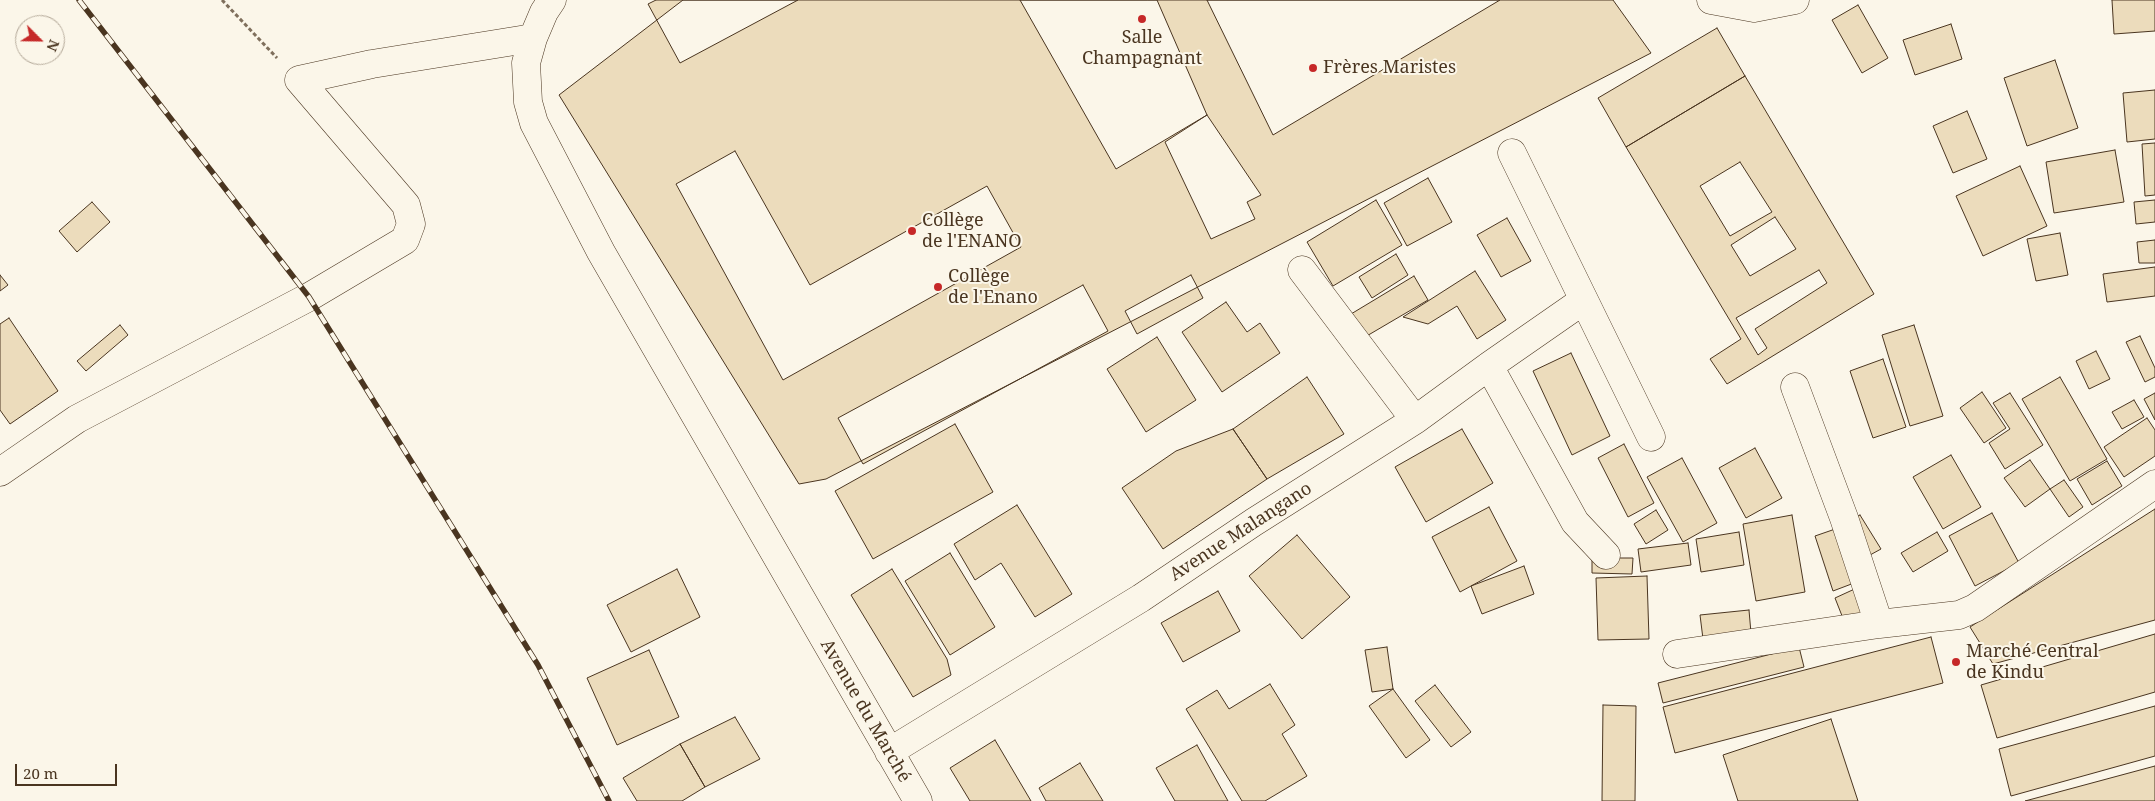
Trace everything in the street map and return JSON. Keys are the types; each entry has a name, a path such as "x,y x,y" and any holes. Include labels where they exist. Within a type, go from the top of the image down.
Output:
{"street":[{"name":"Avenue du Marché","path":"552,0 544,12 533,38 526,64 528,102 534,122 601,252 918,801"},
{"path":"1711,0 1754,8 1795,0"},
{"path":"0,472 77,419 309,297 405,240 411,224 406,205 299,80 372,64 533,38"},
{"path":"1512,153 1651,437"},
{"path":"1302,270 1415,420"},
{"name":"Avenue Malangano","path":"889,752 1141,598 1254,522 1415,420 1488,366 1584,300"},
{"path":"1488,366 1575,522 1606,554"},
{"path":"1795,387 1844,518 1879,624"},
{"path":"1677,654 1879,624 1959,615 1975,608 2155,484"}],"path":[{"path":"222,0 299,80"}],"building":[{"path":"656,0 798,0 680,63 648,4"},
{"name":"Collège de l'ENANO","path":"683,0 1613,0 1651,53 826,479 799,484 559,95"},
{"name":"Salle Champagnant","path":"1020,0 1157,0 1207,115 1116,169"},
{"name":"Frères Maristes","path":"1207,0 1500,0 1273,135"},
{"path":"2112,0 2155,0 2155,31 2114,34"},
{"path":"1858,5 1888,58 1862,73 1832,20"},
{"path":"1951,24 1962,59 1915,75 1903,40"},
{"path":"1717,28 1745,76 1626,147 1598,98"},
{"path":"2055,60 2078,128 2027,146 2004,78"},
{"path":"1745,76 1874,294 1727,384 1710,359 1741,339 1626,147","holes":["1740,162 1772,212 1730,236 1700,186","1775,217 1796,249 1750,276 1731,245","1819,270 1827,283 1755,329 1767,348 1758,355 1736,318"]},
{"path":"2155,90 2155,139 2127,142 2123,93"},
{"path":"1967,111 1987,159 1953,173 1933,126"},
{"path":"1207,115 1261,195 1247,202 1255,219 1211,239 1165,142"},
{"path":"2155,143 2155,195 2145,196 2142,144"},
{"path":"2115,150 2124,202 2054,213 2046,162"},
{"path":"735,151 810,285 987,186 1021,247 783,380 676,184"},
{"path":"2020,166 2047,226 1983,256 1956,196"},
{"path":"1428,178 1452,222 1407,246 1384,203"},
{"path":"1376,200 1402,245 1333,286 1307,242"},
{"path":"2155,200 2155,222 2136,224 2134,202"},
{"path":"92,202 110,222 77,252 59,231"},
{"path":"1507,218 1531,261 1501,277 1477,235"},
{"path":"2060,233 2068,275 2036,281 2027,239"},
{"path":"2155,240 2155,263 2139,263 2137,242"},
{"path":"1396,254 1408,275 1372,298 1359,277"},
{"path":"2155,267 2155,296 2107,302 2103,274"},
{"path":"1475,271 1506,320 1477,339 1457,306 1428,324 1403,317"},
{"path":"0,275 8,285 0,291"},
{"path":"1191,275 1203,298 1137,334 1125,311"},
{"path":"1414,276 1428,300 1365,337 1351,314"},
{"path":"1083,285 1108,331 863,464 838,418"},
{"path":"1226,302 1247,332 1260,323 1280,353 1222,392 1182,332"},
{"path":"9,318 58,391 10,424 0,410 0,324"},
{"path":"120,325 128,335 86,371 77,361"},
{"path":"1914,325 1943,416 1910,426 1882,335"},
{"path":"2140,336 2155,368 2155,377 2145,382 2126,342"},
{"path":"1157,337 1196,400 1146,432 1107,369"},
{"path":"2096,351 2110,379 2089,389 2076,361"},
{"path":"1571,353 1610,436 1572,455 1533,371"},
{"path":"1883,359 1906,427 1873,438 1850,371"},
{"path":"1307,377 1344,434 1267,479 1233,429"},
{"path":"2060,377 2107,459 2070,481 2022,399"},
{"path":"1982,392 2006,428 1984,443 1960,408"},
{"path":"2010,393 2043,445 2005,469 1989,443 2010,429 1993,403"},
{"path":"2155,393 2155,420 2144,399"},
{"path":"2134,400 2144,417 2122,429 2112,412"},
{"path":"2147,418 2155,430 2155,456 2124,477 2104,447"},
{"path":"955,424 993,492 873,559 835,491"},
{"path":"1233,429 1267,479 1163,549 1122,488 1176,451"},
{"path":"1462,429 1493,483 1426,522 1395,467"},
{"path":"1624,444 1654,503 1628,517 1598,458"},
{"path":"1755,448 1782,498 1746,518 1719,468"},
{"path":"1951,455 1981,507 1943,529 1913,477"},
{"path":"1682,458 1717,523 1683,542 1647,477"},
{"path":"2030,460 2050,489 2025,507 2004,478"},
{"path":"2107,461 2122,486 2092,505 2077,479"},
{"path":"2064,480 2083,507 2069,517 2050,489"},
{"path":"1017,505 1072,594 1035,617 1001,563 975,580 954,544"},
{"path":"1489,507 1517,561 1460,592 1432,537"},
{"path":"2155,509 2155,620 1993,664 1970,627"},
{"path":"1656,510 1668,530 1646,544 1634,524"},
{"path":"1992,513 2019,563 1975,586 1949,536"},
{"path":"1792,515 1805,592 1756,601 1743,524"},
{"path":"1860,515 1881,549 1870,555 1849,521"},
{"path":"1844,526 1862,580 1833,591 1815,536"},
{"path":"1739,532 1744,565 1701,572 1696,539"},
{"path":"1937,532 1948,551 1913,572 1901,553"},
{"path":"1297,535 1350,597 1302,639 1249,576"},
{"path":"1688,543 1691,565 1641,572 1638,549"},
{"path":"950,553 995,627 950,655 905,581"},
{"path":"1592,558 1633,558 1632,574 1592,573"},
{"path":"1524,566 1534,594 1482,614 1471,586"},
{"path":"677,569 700,617 631,652 607,605"},
{"path":"892,569 947,659 951,675 913,697 851,595"},
{"path":"1647,576 1649,639 1598,640 1596,578"},
{"path":"1859,587 1871,616 1846,626 1835,598"},
{"path":"1218,591 1240,631 1183,662 1161,623"},
{"path":"1749,610 1751,633 1703,639 1700,615"},
{"path":"2155,634 2155,692 1997,738 1981,685"},
{"path":"1931,637 1943,683 1675,753 1663,707"},
{"path":"1387,647 1393,689 1372,692 1365,650"},
{"path":"1799,647 1804,667 1663,703 1658,683"},
{"path":"649,650 679,717 617,745 587,678"},
{"path":"1270,684 1295,725 1282,734 1307,776 1265,801 1242,801 1186,709 1217,690 1229,709"},
{"path":"1435,685 1471,732 1451,747 1415,701"},
{"path":"1393,689 1430,740 1406,758 1369,706"},
{"path":"1603,705 1636,706 1635,801 1602,801"},
{"path":"2155,706 2155,756 2011,796 1999,749"},
{"path":"735,717 760,759 705,787 680,744"},
{"path":"1831,719 1858,801 1738,801 1723,755"},
{"path":"995,740 1031,801 970,801 950,768"},
{"path":"680,744 705,787 682,801 637,801 623,778"},
{"path":"1197,745 1228,801 1175,801 1156,768"},
{"path":"1080,763 1103,801 1046,801 1039,788"},
{"path":"2155,766 2155,801 2025,801"}],"railway":[{"path":"79,0 309,297 538,665 609,801"}],"place":[{"name":"Salle Champagnant","path":"1142,19"},
{"name":"Frères Maristes","path":"1313,68"},
{"name":"Collège de l'ENANO","path":"912,231"},
{"name":"Collège de l'Enano","path":"938,287"},
{"name":"Marché Central de Kindu","path":"1956,662"}]}
